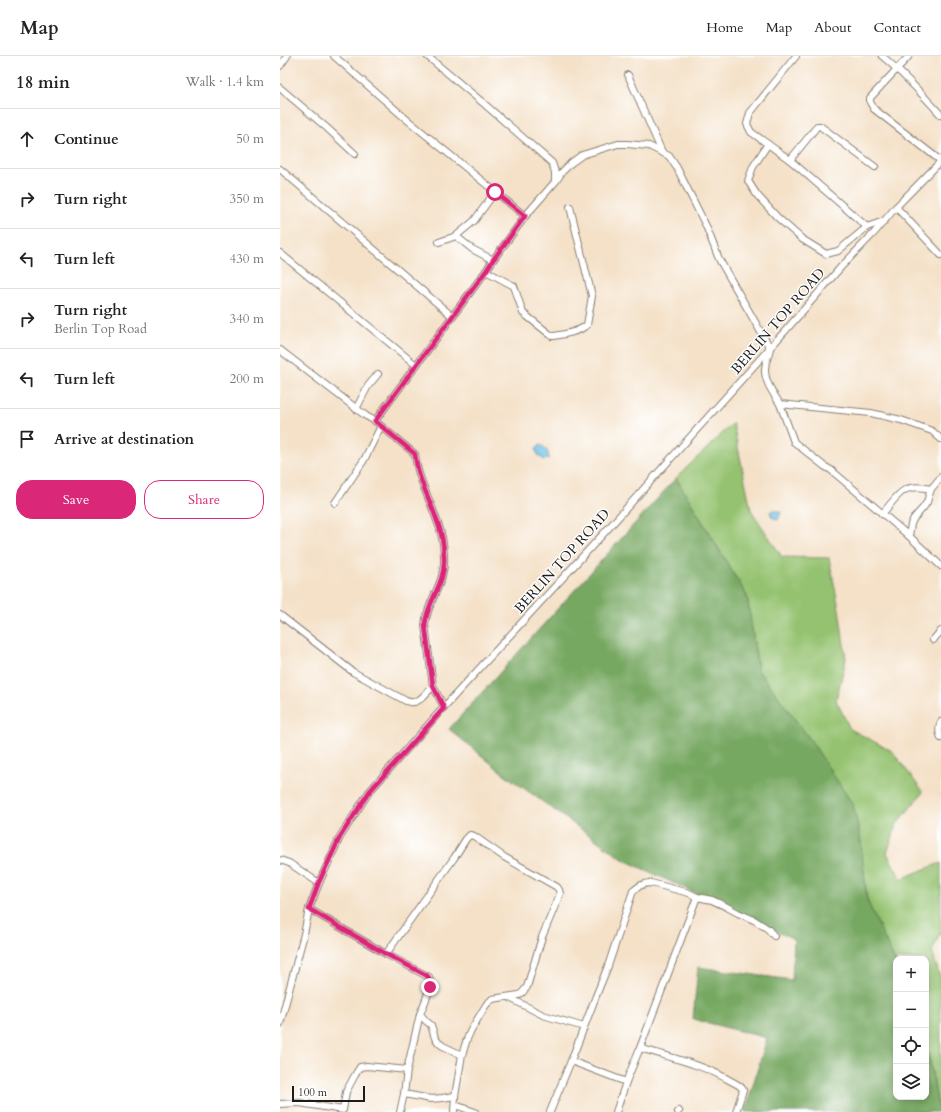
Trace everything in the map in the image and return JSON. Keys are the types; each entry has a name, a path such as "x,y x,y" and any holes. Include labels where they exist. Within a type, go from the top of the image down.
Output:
{"street":[{"path":"334,56 405,118 525,216"},
{"path":"427,56 552,163 555,172 554,182"},
{"path":"796,56 750,113 747,124 751,132 790,160 867,226"},
{"path":"882,56 930,102 941,115"},
{"path":"909,56 870,98 870,102 874,109 941,161"},
{"path":"280,66 285,57"},
{"path":"628,75 662,152"},
{"path":"280,88 355,154"},
{"path":"790,160 817,126 820,126 875,167"},
{"path":"375,421 525,216 562,172 582,155 609,146 618,144 649,146 669,156 677,168 706,226 719,259 770,348 765,369 766,378 772,392 780,404 794,442 831,470 909,536 941,566"},
{"path":"768,144 753,167 748,181 757,195 777,217 802,239 826,254 838,251 867,226 885,220"},
{"name":"BERLIN TOP ROAD","path":"280,1024 304,934 309,909 319,882 340,837 369,792 605,532 896,207 941,161"},
{"path":"280,169 452,316"},
{"path":"439,242 456,236 474,221 495,192"},
{"path":"486,271 514,286 524,313 552,336 573,332 588,325 592,296 570,207"},
{"path":"896,207 941,255"},
{"path":"456,236 472,249 493,260"},
{"path":"280,253 416,365"},
{"path":"280,350 356,409 375,421 415,454 421,482 442,538 444,557 443,577 430,606 425,625 433,686 444,708"},
{"path":"356,409 368,386 378,374"},
{"path":"780,404 871,413 901,420 932,431 941,439"},
{"path":"335,503 364,460 381,426"},
{"path":"909,536 911,524 914,518 927,502 931,489 941,477"},
{"path":"882,514 904,490 920,486 931,489"},
{"path":"280,615 353,672 406,701 412,703 416,702 433,686"},
{"path":"933,640 941,631"},
{"path":"941,722 939,731 941,738"},
{"path":"386,954 466,839 472,835 504,857 557,887 559,890 560,894 557,904 542,937 527,987 522,993 508,997 494,998 486,1005 469,1035 462,1055 455,1096 454,1112"},
{"path":"280,860 289,863 319,882"},
{"path":"550,1112 608,966 633,891 641,884 651,883 712,900 754,920 774,936"},
{"path":"616,1112 626,1082 697,897"},
{"path":"309,909 429,977 430,987 420,1014 407,1070 400,1112"},
{"path":"508,997 543,1015 584,1027"},
{"path":"420,1014 431,1025 439,1043 462,1055"},
{"path":"640,1048 693,1063 724,1077 741,1087 743,1090 736,1112"},
{"path":"571,1061 626,1082"},
{"path":"280,1104 299,1103 343,1111 346,1092 360,1068 367,1066 407,1070"},
{"path":"404,1094 432,1099 455,1096"},
{"path":"455,1105 475,1112"}],"green space":[{"path":"733,423 751,510 782,557 829,558 839,609 846,659 836,700 850,729 892,751 923,792 897,824 887,853 901,879 941,863 941,931 932,952 941,980 941,1112 939,1112 929,1057 929,956 893,956 893,957 867,900 860,835 853,805 809,738 758,670 747,596 676,478"},
{"path":"676,478 747,596 758,670 809,738 853,805 860,835 867,900 893,957 893,1100 929,1100 929,1057 939,1112 745,1112 767,1038 693,1019 698,967 792,980 794,939 624,860 504,774 449,729"}],"water":[{"path":"541,445 548,453 548,459 544,460 538,455 536,450 537,447"},
{"path":"773,510 781,512 778,520 772,517 770,512"}],"route":[{"path":"430,987 429,977 426,975 386,954 309,909 319,882 340,837 369,792 444,708 433,686 425,625 430,606 443,577 444,557 442,538 421,482 415,454 375,421 525,216 495,192"}]}
